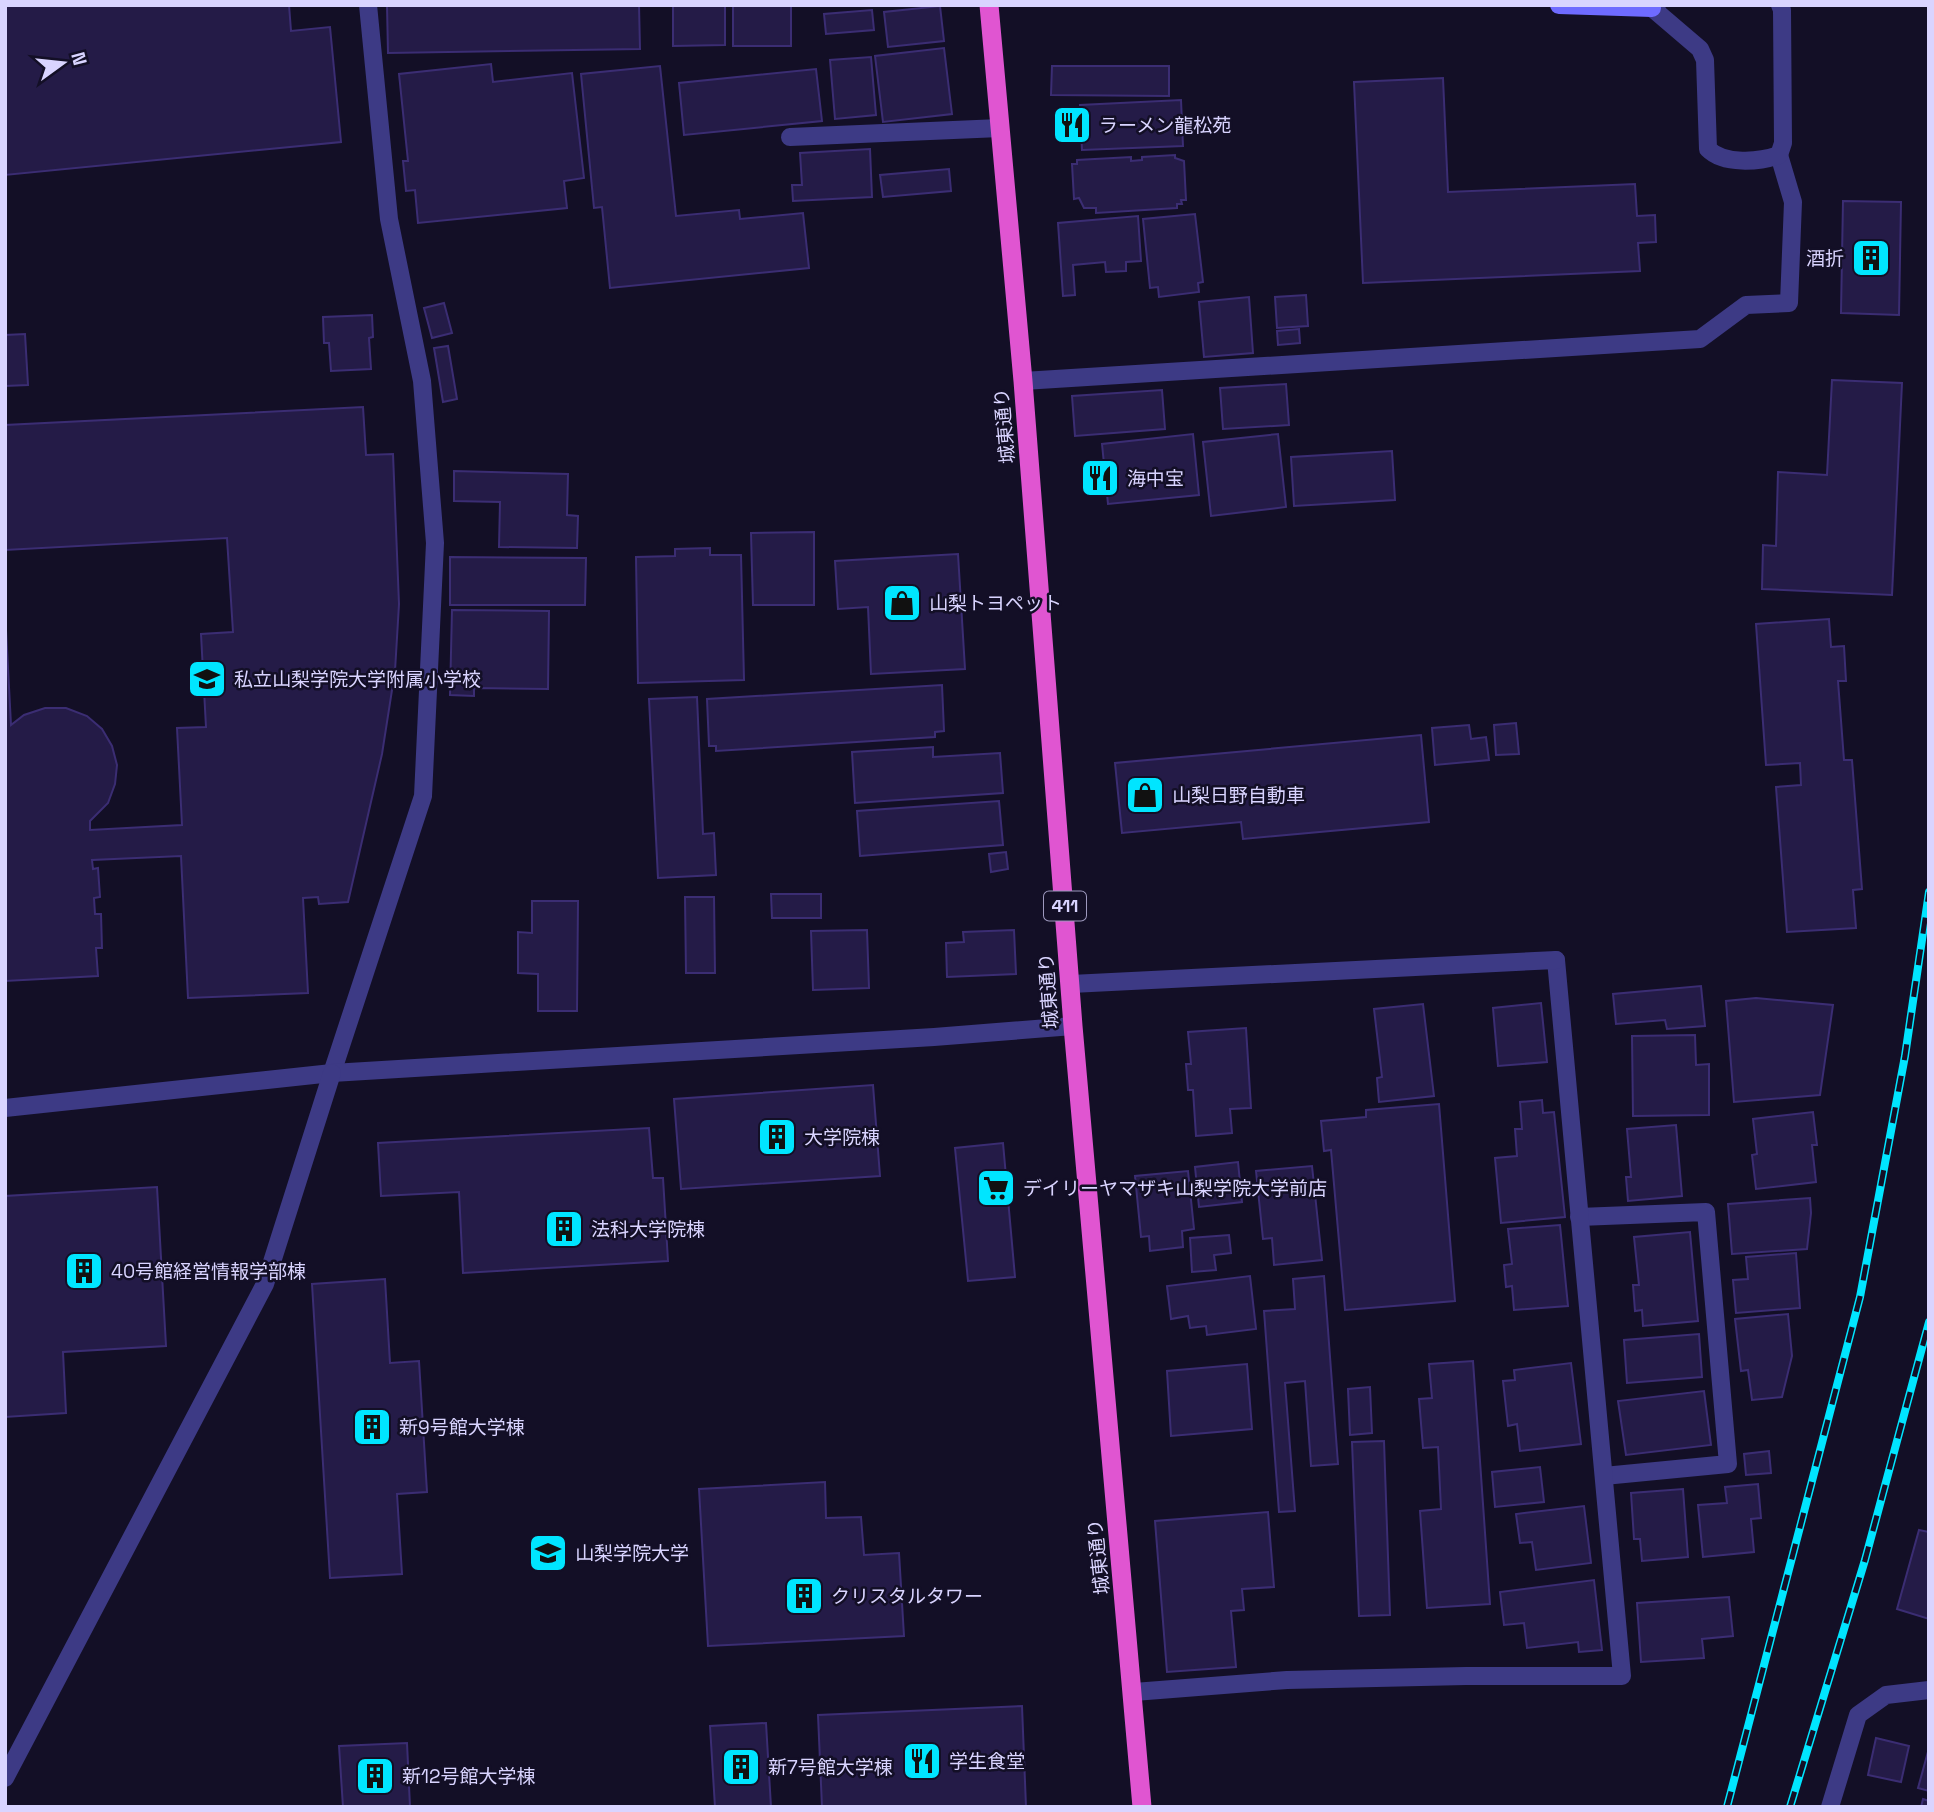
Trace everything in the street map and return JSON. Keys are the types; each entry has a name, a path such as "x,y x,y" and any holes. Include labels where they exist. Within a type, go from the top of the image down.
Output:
{"highway":[{"name":"城東通り","path":"989,5 1023,381 1073,1026 1134,1692 1142,1807"}],"main road":[{"path":"1559,5 1654,6"}],"street":[{"path":"5,1778 265,1284 423,796 435,543 422,382 389,219 368,5"},
{"path":"1023,381 1700,339 1746,306 1789,303 1793,202 1779,155 1783,143 1780,5"},
{"path":"1654,6 1700,49 1705,60 1708,149 1716,157 1726,159 1768,159 1779,155"},
{"path":"790,137 1000,128"},
{"path":"1071,984 1556,960 1622,1676 1287,1680 1134,1692"},
{"path":"5,1108 332,1073 934,1037 1073,1026"},
{"path":"1579,1217 1706,1212 1728,1464 1604,1476"},
{"path":"1830,1807 1858,1715 1886,1695 1929,1690"}],"building":[{"path":"5,5 289,5 291,31 330,27 341,142 5,175"},
{"path":"387,5 639,5 640,49 388,53"},
{"path":"673,5 725,5 725,45 673,46"},
{"path":"733,5 791,5 791,46 733,46"},
{"path":"940,6 944,41 888,47 884,12"},
{"path":"872,10 874,30 826,34 824,14"},
{"path":"944,48 952,114 883,122 875,56"},
{"path":"871,57 876,115 835,119 830,60"},
{"path":"491,64 493,82 572,73 584,178 564,181 567,208 418,223 415,190 406,191 403,161 408,161 399,74"},
{"path":"660,66 676,216 739,210 740,219 803,213 809,268 610,288 602,207 594,208 581,74"},
{"path":"1052,66 1169,66 1169,96 1051,95"},
{"path":"816,69 822,121 684,135 679,83"},
{"path":"1443,78 1448,192 1635,184 1637,216 1655,215 1656,242 1638,243 1640,271 1363,283 1354,82"},
{"path":"1181,100 1183,146 1082,150 1080,105"},
{"path":"870,149 872,197 793,201 792,185 802,185 800,153"},
{"path":"1175,155 1175,158 1184,161 1186,200 1181,200 1182,204 1177,204 1177,208 1096,213 1096,208 1084,208 1079,198 1074,199 1072,164 1077,164 1077,160 1131,157 1131,161 1142,160 1142,157"},
{"path":"949,169 951,191 883,197 880,175"},
{"name":"酒折","path":"1843,201 1901,202 1899,315 1841,313"},
{"path":"1195,214 1203,282 1198,283 1199,292 1159,297 1158,287 1150,288 1143,219"},
{"path":"1138,216 1141,261 1126,262 1126,271 1106,272 1105,262 1073,265 1075,295 1063,296 1058,223"},
{"path":"1306,295 1308,326 1277,328 1275,297"},
{"path":"1249,297 1253,353 1204,357 1199,302"},
{"path":"444,303 452,333 432,338 424,308"},
{"path":"372,315 373,337 369,338 371,369 331,371 329,343 324,343 323,317"},
{"path":"1299,329 1300,343 1278,345 1277,331"},
{"path":"25,334 28,385 5,386 5,335"},
{"path":"448,346 457,399 443,402 434,348"},
{"path":"1832,380 1902,383 1892,595 1762,589 1763,545 1776,546 1778,472 1827,475"},
{"path":"1286,384 1289,425 1223,429 1220,388"},
{"path":"1162,390 1165,429 1075,436 1072,396"},
{"name":"私立山梨学院大学附属小学校","path":"363,407 366,455 393,454 399,604 395,671 382,754 348,902 319,904 318,897 303,898 308,993 188,998 181,856 92,860 93,869 98,868 100,897 94,898 95,914 101,914 102,948 96,948 98,976 5,981 5,611 11,725 24,715 45,708 66,708 87,716 102,729 112,746 117,765 115,784 108,803 90,821 90,830 182,825 177,728 206,727 201,634 233,632 227,538 5,550 5,425"},
{"path":"1193,434 1199,495 1108,504 1102,444"},
{"path":"1278,434 1286,507 1211,516 1203,442"},
{"path":"1392,451 1395,500 1294,506 1291,457"},
{"path":"454,471 568,474 567,515 578,516 577,548 499,547 500,502 454,501"},
{"path":"814,532 814,605 753,605 751,533"},
{"path":"710,548 710,555 741,555 744,680 638,683 636,557 675,556 675,549"},
{"path":"958,554 965,669 871,674 868,607 838,609 835,561"},
{"path":"450,557 586,558 585,605 450,605"},
{"path":"452,610 549,611 548,689 474,688 474,696 450,695"},
{"path":"1829,619 1831,647 1844,646 1846,681 1838,681 1844,760 1852,760 1862,889 1853,890 1856,928 1787,932 1776,787 1801,785 1800,763 1766,765 1756,624"},
{"path":"942,685 944,731 935,732 935,737 716,751 716,746 709,746 707,699"},
{"path":"697,697 703,834 714,833 716,875 658,878 649,699"},
{"path":"1516,723 1519,754 1496,755 1494,725"},
{"path":"1469,725 1471,739 1486,737 1489,760 1435,765 1432,728"},
{"path":"1421,735 1429,822 1243,839 1241,822 1122,833 1115,763"},
{"path":"933,747 933,757 1000,753 1003,793 855,803 852,752"},
{"path":"999,801 1003,845 860,856 857,811"},
{"path":"1006,852 1008,869 991,872 989,854"},
{"path":"771,894 821,894 821,918 772,918"},
{"path":"685,897 714,897 715,973 686,973"},
{"path":"532,901 578,901 577,1011 538,1011 538,974 518,973 518,932 532,933"},
{"path":"867,930 869,988 813,990 811,931"},
{"path":"1014,930 1016,974 947,977 946,943 964,942 963,932"},
{"path":"1701,986 1705,1026 1667,1029 1665,1020 1616,1024 1613,994"},
{"path":"1756,998 1833,1005 1820,1095 1734,1102 1726,1001"},
{"path":"1541,1003 1547,1062 1498,1066 1493,1008"},
{"path":"1423,1004 1434,1096 1379,1102 1377,1078 1382,1077 1374,1009"},
{"path":"1246,1028 1251,1108 1230,1109 1232,1133 1196,1136 1193,1090 1188,1090 1186,1064 1191,1064 1188,1032"},
{"path":"1695,1035 1696,1065 1709,1064 1709,1115 1633,1116 1632,1036"},
{"name":"大学院棟","path":"873,1085 880,1176 681,1189 674,1099"},
{"path":"1542,1100 1543,1113 1554,1112 1565,1217 1501,1223 1495,1158 1517,1156 1515,1129 1522,1129 1520,1102"},
{"path":"1439,1104 1455,1301 1345,1310 1331,1150 1324,1151 1321,1121 1366,1117 1366,1110"},
{"path":"1813,1112 1817,1145 1812,1145 1816,1182 1756,1189 1752,1155 1757,1154 1753,1119"},
{"path":"1676,1125 1682,1196 1628,1201 1626,1177 1631,1177 1627,1129"},
{"name":"法科大学院棟","path":"649,1128 653,1178 663,1178 668,1261 463,1273 459,1192 381,1196 378,1143"},
{"path":"1003,1143 1015,1277 968,1281 955,1148"},
{"path":"1238,1162 1242,1202 1199,1207 1195,1167"},
{"path":"1312,1166 1322,1260 1274,1265 1272,1238 1263,1239 1256,1171"},
{"path":"1188,1171 1194,1229 1182,1231 1183,1247 1150,1251 1149,1236 1141,1237 1135,1176"},
{"name":"40号館経営情報学部棟","path":"157,1187 166,1346 63,1352 66,1413 5,1417 5,1196"},
{"path":"1810,1198 1807,1249 1732,1254 1728,1204"},
{"path":"1560,1225 1568,1306 1514,1310 1512,1286 1506,1287 1504,1265 1512,1264 1508,1229"},
{"path":"1690,1232 1698,1321 1643,1326 1642,1310 1635,1311 1633,1285 1639,1285 1634,1237"},
{"path":"1229,1235 1231,1253 1214,1255 1216,1270 1192,1272 1190,1238"},
{"path":"1796,1253 1800,1308 1736,1313 1733,1280 1748,1279 1746,1257"},
{"path":"1250,1276 1256,1329 1207,1335 1206,1326 1190,1328 1188,1316 1171,1319 1167,1286"},
{"path":"1324,1276 1338,1464 1311,1466 1305,1381 1285,1383 1295,1511 1279,1512 1264,1311 1295,1309 1293,1279"},
{"name":"新9号館大学棟","path":"385,1279 390,1363 419,1361 427,1492 397,1494 402,1574 330,1578 312,1284"},
{"path":"1788,1314 1792,1356 1782,1397 1752,1400 1748,1370 1741,1371 1735,1319"},
{"path":"1699,1334 1702,1377 1627,1383 1624,1340"},
{"path":"1473,1361 1490,1604 1427,1608 1420,1511 1441,1509 1438,1447 1423,1448 1419,1399 1432,1398 1429,1364"},
{"path":"1571,1363 1581,1444 1520,1451 1517,1424 1508,1426 1503,1381 1515,1380 1514,1370"},
{"path":"1247,1364 1252,1429 1171,1436 1167,1371"},
{"path":"1370,1387 1372,1433 1350,1435 1348,1389"},
{"path":"1704,1391 1711,1445 1626,1455 1618,1401"},
{"path":"1384,1441 1390,1615 1359,1616 1352,1442"},
{"path":"1769,1451 1771,1473 1746,1475 1744,1454"},
{"path":"1540,1467 1544,1502 1495,1507 1492,1472"},
{"name":"クリスタルタワー","path":"825,1482 826,1518 861,1517 864,1555 899,1553 904,1636 708,1646 699,1489"},
{"path":"1758,1484 1761,1518 1751,1519 1754,1552 1703,1557 1698,1505 1727,1503 1725,1487"},
{"path":"1683,1489 1688,1557 1642,1561 1640,1539 1634,1539 1631,1493"},
{"path":"1584,1506 1591,1563 1536,1570 1532,1542 1520,1543 1516,1514"},
{"path":"1268,1512 1274,1587 1242,1589 1244,1610 1231,1611 1236,1667 1167,1672 1155,1521"},
{"path":"1919,1530 1929,1532 1929,1619 1897,1609"},
{"path":"1594,1580 1602,1650 1579,1652 1578,1642 1527,1648 1524,1623 1504,1625 1500,1592"},
{"path":"1729,1597 1733,1636 1702,1639 1704,1658 1641,1662 1637,1603"},
{"name":"学生食堂","path":"1022,1706 1026,1807 822,1807 818,1715"},
{"name":"新7号館大学棟","path":"766,1723 771,1807 715,1807 710,1726"},
{"path":"1876,1738 1909,1746 1901,1782 1868,1775"},
{"name":"新12号館大学棟","path":"407,1743 410,1807 343,1807 339,1746"},
{"path":"1929,1748 1929,1791 1918,1788"},
{"path":"1923,1799 1929,1801 1929,1807 1921,1807"}],"railway":[{"path":"1727,1807 1860,1297 1905,1056 1929,892"},
{"path":"1790,1807 1865,1560 1929,1322"}],"place":[{"name":"ラーメン龍松苑","path":"1072,125"},
{"name":"酒折","path":"1871,258"},
{"name":"海中宝","path":"1100,478"},
{"name":"山梨トヨペット","path":"902,603"},
{"name":"私立山梨学院大学附属小学校","path":"207,679"},
{"name":"山梨日野自動車","path":"1145,795"},
{"name":"大学院棟","path":"777,1137"},
{"name":"デイリーヤマザキ山梨学院大学前店","path":"996,1188"},
{"name":"法科大学院棟","path":"564,1229"},
{"name":"40号館経営情報学部棟","path":"84,1271"},
{"name":"新9号館大学棟","path":"372,1427"},
{"name":"山梨学院大学","path":"548,1553"},
{"name":"クリスタルタワー","path":"804,1596"},
{"name":"学生食堂","path":"922,1761"},
{"name":"新7号館大学棟","path":"741,1767"},
{"name":"新12号館大学棟","path":"375,1776"}]}
